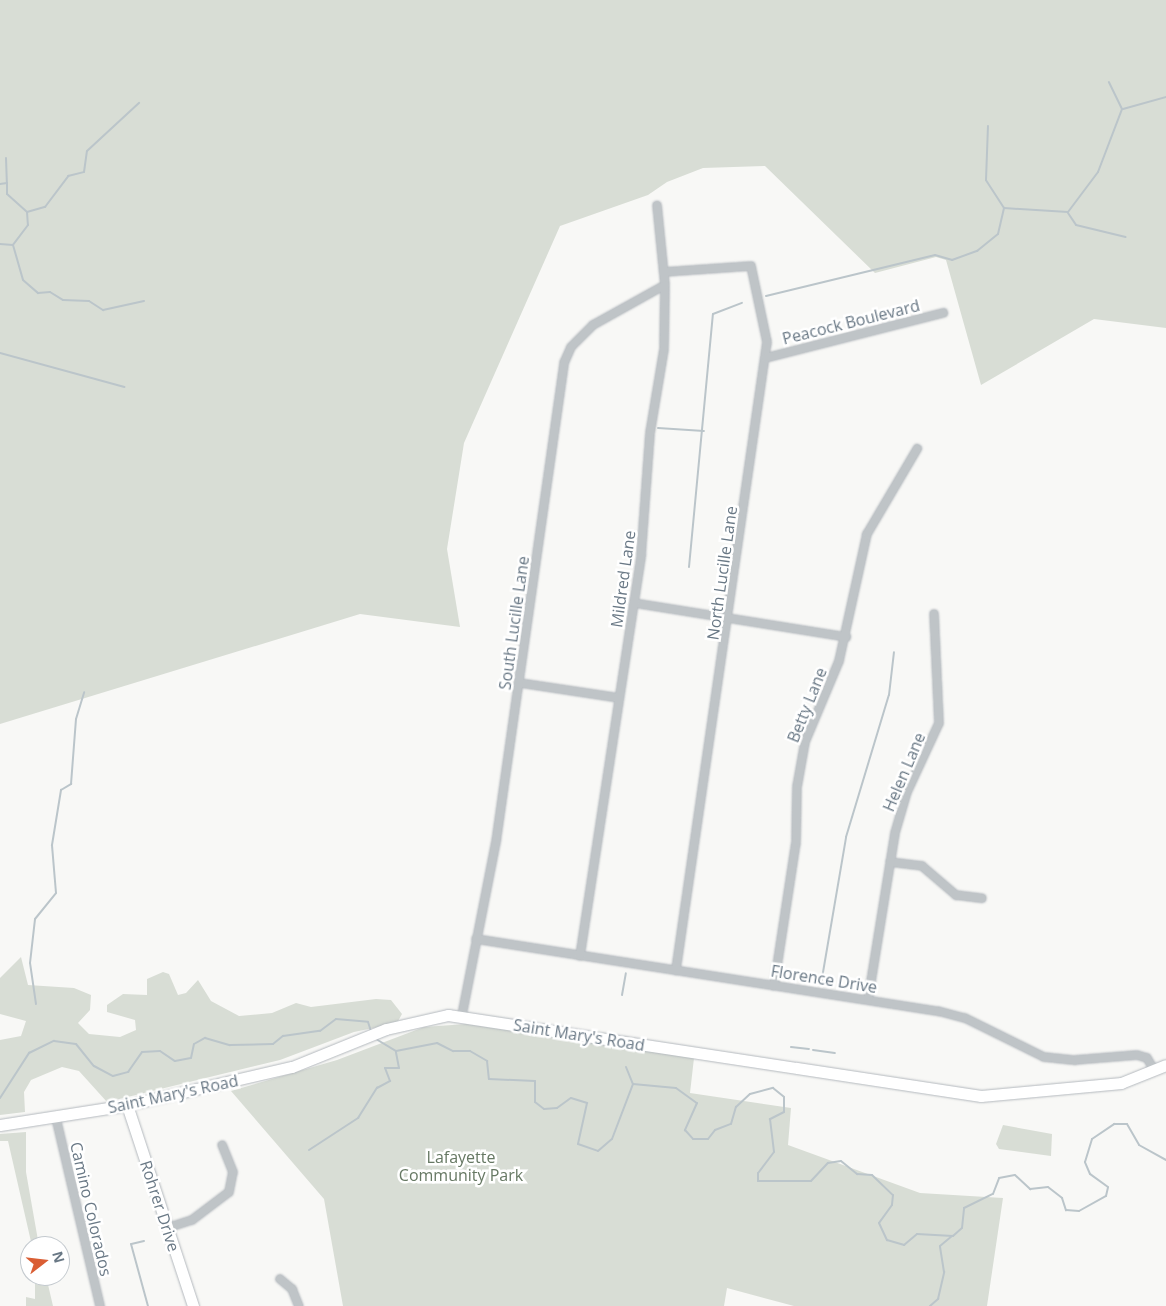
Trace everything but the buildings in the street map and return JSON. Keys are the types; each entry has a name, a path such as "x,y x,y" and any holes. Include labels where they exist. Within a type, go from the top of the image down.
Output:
{"street":[{"name":"Mildred Lane","path":"580,956 634,603 651,424 664,349 666,285 657,205"},
{"name":"North Lucille Lane","path":"664,272 751,266 766,336 766,358 730,618 676,970"},
{"name":"South Lucille Lane","path":"462,1015 520,683 567,353 593,325 666,285"},
{"name":"Peacock Boulevard","path":"766,358 943,313"},
{"name":"Betty Lane","path":"774,986 796,843 800,764 846,637 868,534 917,449"},
{"path":"634,603 846,637"},
{"name":"Helen Lane","path":"868,1000 890,862 903,803 939,723 934,614"},
{"path":"520,683 619,698"},
{"path":"890,862 922,866 956,894 982,898"},
{"name":"Florence Drive","path":"476,939 868,1000 965,1018 1044,1057 1075,1060 1137,1054 1147,1058 1153,1068"},
{"name":"Saint Mary's Road","path":"0,1125 56,1118 127,1105 292,1067 386,1029 462,1015 838,1077 981,1096 1121,1083 1153,1068 1166,1065"},
{"name":"Rohrer Drive","path":"127,1105 193,1306"},
{"name":"Camino Colorados","path":"56,1118 100,1306"},
{"path":"167,1228 192,1220 229,1192 233,1172 222,1145"},
{"path":"280,1279 292,1289 299,1306"}],"green space":[{"path":"0,0 1166,0 1166,328 1094,319 981,385 946,260 936,257 875,273 765,166 703,168 667,182 648,195 560,226 464,443 447,549 460,627 360,614 0,724"},
{"path":"21,957 28,985 74,988 91,995 90,1010 78,1023 89,1034 120,1037 136,1030 135,1020 107,1012 107,1005 123,994 147,995 147,979 163,972 169,974 178,995 186,993 198,980 211,1001 239,1016 272,1013 296,1003 311,1007 376,999 391,1000 402,1014 397,1023 354,1032 280,1060 107,1102 79,1071 62,1067 31,1080 24,1092 25,1112 0,1115 0,1040 21,1036 26,1021 0,1014 0,978"},
{"name":"Lafayette Community Park","path":"466,1024 694,1058 690,1093 791,1108 788,1145 920,1193 1003,1198 987,1306 794,1306 727,1288 724,1306 343,1306 324,1199 231,1091 337,1060 424,1027"},
{"path":"1003,1125 1052,1134 1051,1156 999,1149 996,1144"},
{"path":"26,1132 26,1172 37,1236 30,1236 8,1141 0,1141 0,1134"},
{"path":"35,1286 48,1286 53,1306 26,1306 26,1297 35,1299"}],"waterway":[{"path":"1004,208 1068,212 1098,172 1122,109 1109,82"},
{"path":"1123,109 1166,97"},
{"path":"27,212 45,207 68,176 84,172 87,151 139,103"},
{"path":"766,296 935,255 952,260 977,251 998,234 1004,208 986,180 988,126"},
{"path":"6,158 7,183"},
{"path":"0,184 7,183 7,194 27,212 28,225 13,245"},
{"path":"1068,213 1076,225 1126,237"},
{"path":"0,244 13,245 23,280 38,293 50,292 63,300 89,301 103,310 144,301"},
{"path":"689,567 713,314 742,303"},
{"path":"0,353 124,387"},
{"path":"658,428 704,431"},
{"path":"821,984 846,837 889,695 894,652"},
{"path":"36,1004 30,963 35,919 56,893 52,845 61,790 71,784 76,719 84,692"},
{"path":"622,995 626,973"},
{"path":"0,1098 29,1053 54,1041 76,1044 94,1066 113,1076 128,1072 142,1052 160,1051 175,1061 191,1058 194,1044 205,1038 230,1045 273,1044 283,1036 320,1031 336,1019 368,1022 371,1031"},
{"path":"376,1039 396,1051 437,1043 453,1051 470,1051 487,1061 489,1079 535,1081 535,1102 544,1109 557,1108 571,1098 587,1103 578,1144 598,1151 612,1139 633,1084 676,1088 697,1103 685,1130 693,1139 708,1139 715,1130 731,1124 736,1107 750,1094 773,1088 784,1097 784,1112 770,1119 774,1152 758,1173 758,1181 811,1181 828,1163 841,1161 857,1174 872,1175 893,1195 892,1205 879,1223 887,1240 904,1245 917,1234 953,1236 962,1228 964,1208 993,1194 999,1178 1015,1175 1030,1189 1048,1187 1062,1198 1066,1210 1079,1211 1106,1196 1108,1187 1090,1174 1085,1162 1092,1139 1114,1124 1127,1124 1139,1145 1166,1160"},
{"path":"791,1047 809,1049"},
{"path":"813,1050 835,1053"},
{"path":"309,1150 358,1118 377,1088 390,1081 385,1068 399,1068 396,1052"},
{"path":"626,1067 633,1084"},
{"path":"930,1306 938,1299 944,1272 940,1246 952,1236"},
{"path":"144,1241 131,1244 148,1306"}]}
